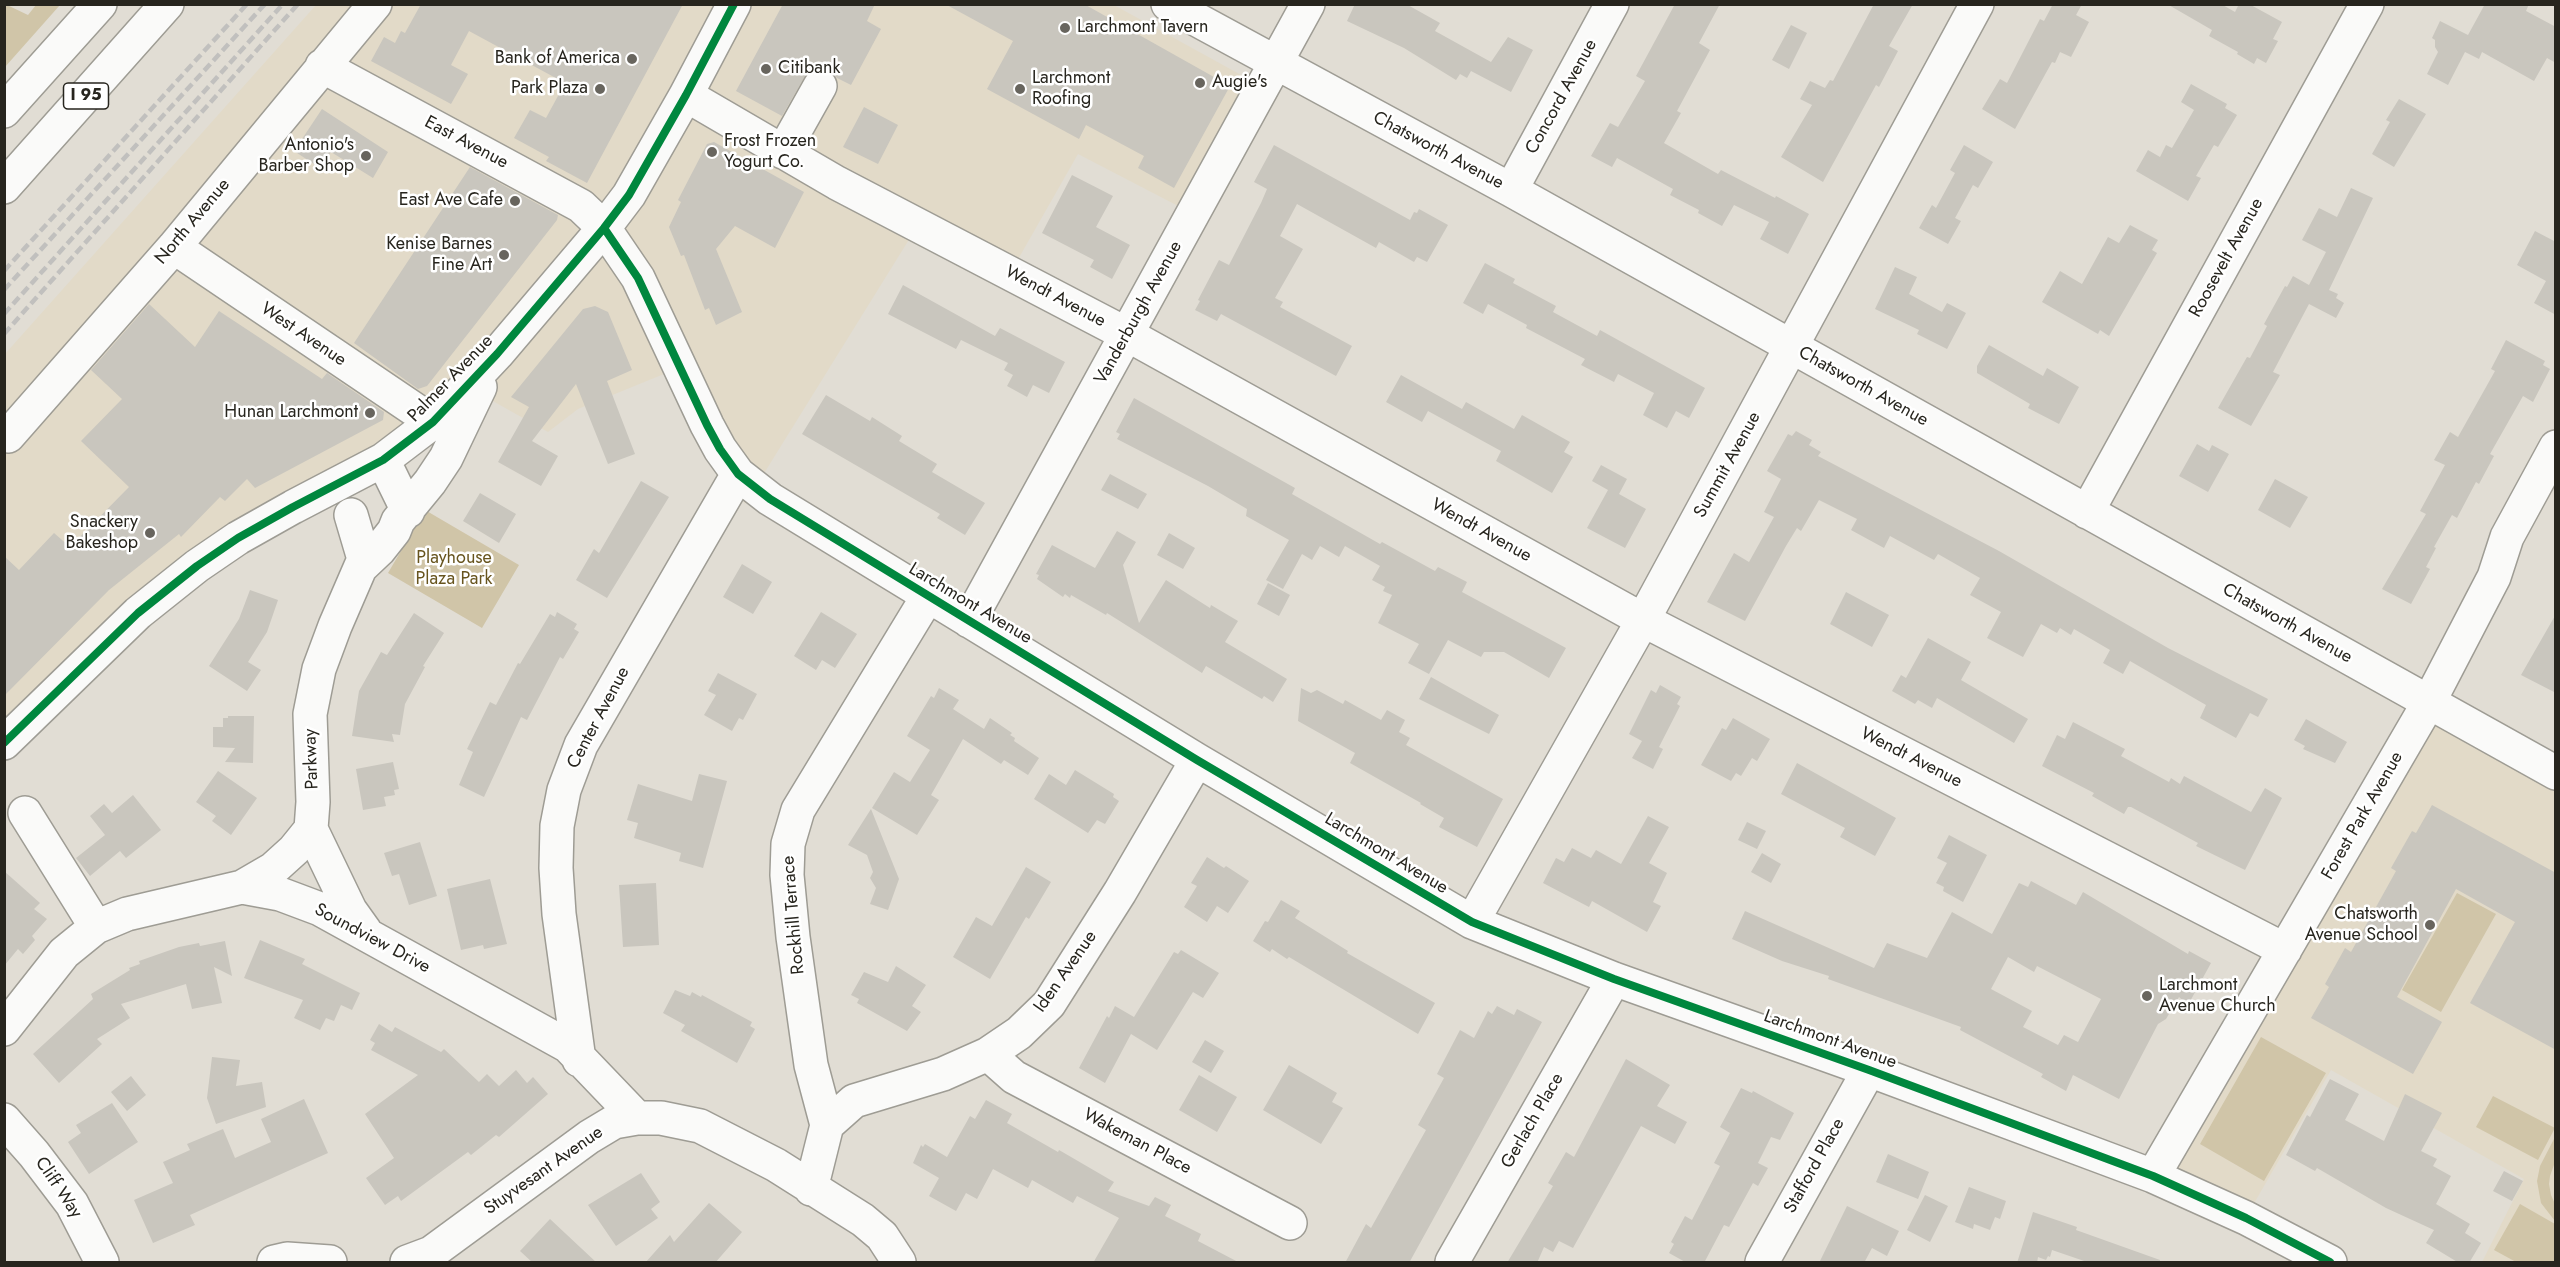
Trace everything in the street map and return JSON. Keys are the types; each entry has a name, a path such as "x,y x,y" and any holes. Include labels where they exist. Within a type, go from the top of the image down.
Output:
{"main road":[{"name":"I 95","path":"4,111 100,4"},
{"name":"I 95","path":"4,187 167,4"},
{"name":"North Avenue","path":"8,436 174,247 375,4"},
{"name":"Palmer Avenue","path":"4,743 138,613 197,566 238,538 383,460 434,422 497,354 630,195 734,4"},
{"name":"Chatsworth Avenue","path":"1168,4 1511,190 2556,773"},
{"name":"Vanderburgh Avenue","path":"969,621 1308,4"},
{"name":"Concord Avenue","path":"1511,190 1612,4"},
{"name":"Summit Avenue","path":"1472,922 1643,620 1977,4"},
{"name":"Roosevelt Avenue","path":"2087,512 2367,4"},
{"name":"East Avenue","path":"322,66 581,206 604,228"},
{"path":"783,152 820,86"},
{"name":"Wendt Avenue","path":"686,95 837,183 1128,335 1643,620 2285,950"},
{"name":"Larchmont Avenue","path":"604,228 638,278 707,425 720,449 738,474 770,499 1197,759 1472,922 1614,979 1869,1070 2153,1176 2246,1218 2326,1262"},
{"name":"West Avenue","path":"174,247 434,422"},
{"name":"Parkway","path":"361,567 394,531 446,458 497,354"},
{"name":"Forest Park Avenue","path":"2153,1176 2428,702 2494,577 2507,537 2556,447"},
{"path":"320,493 366,523 403,516 405,500 383,460"},
{"name":"Center Avenue","path":"579,1060 559,914 556,868 557,826 564,790 581,745 738,474"},
{"name":"Forest Park Avenue","path":"2494,577 2525,546 2556,493"},
{"name":"Parkway","path":"351,515 364,559 319,669 310,714 313,802 311,829 350,910 359,925 377,941"},
{"name":"Rockhill Terrace","path":"827,1125 811,1065 793,937 787,875 788,844 798,810 928,596"},
{"name":"Iden Avenue","path":"827,1125 854,1101 943,1074 988,1054 1019,1033 1049,1004 1120,892 1197,759"},
{"path":"25,813 96,927"},
{"path":"242,887 273,869 294,850 311,829"},
{"name":"Soundview Drive","path":"4,1029 64,953 96,927 127,914 242,887 280,894 320,909 567,1046 637,1118"},
{"name":"Gerlach Place","path":"1452,1263 1614,979"},
{"name":"Wakeman Place","path":"988,1054 1014,1077 1290,1223"},
{"name":"Stafford Place","path":"1762,1263 1869,1070"},
{"name":"Stuyvesant Avenue","path":"407,1263 431,1253 589,1137 614,1122 637,1118 661,1118 699,1126 776,1165 863,1220 882,1236 899,1263"},
{"name":"Cliff Way","path":"4,1120 34,1154 72,1204 102,1263"},
{"path":"811,1189 827,1125"},
{"path":"274,1263 287,1259 330,1263"}],"shaded area":[{"path":"316,5 1114,5 1252,81 1182,208 1078,154 1004,284 910,238 745,504 664,374 578,409 548,432 491,400 369,479 199,582 94,672 5,762 5,354"},
{"name":"Chatsworth Avenue School","path":"2431,710 2555,780 2555,1262 2482,1262 2524,1179 2331,1070 2249,1212 2158,1174"}],"green space":[{"path":"7,5 28,15 36,5 60,5 5,67 4,8"},
{"name":"Playhouse Plaza Park","path":"425,510 519,565 482,628 388,573"},
{"path":"2457,893 2496,914 2441,1012 2402,990"},
{"path":"2261,1037 2326,1073 2264,1181 2200,1144"},
{"path":"2493,1096 2555,1128 2538,1160 2476,1127"},
{"path":"2555,1137 2555,1162 2549,1184 2555,1204 2555,1221 2541,1203 2537,1181 2540,1166"},
{"path":"2520,1204 2555,1224 2555,1262 2516,1262 2494,1250"}],"building":[{"name":"Park Plaza","path":"421,4 683,4 587,183 546,161 549,157 514,138 530,110 546,118 565,83 469,31 451,65 468,74 451,104 371,61 384,37 395,43 401,31 405,33"},
{"path":"783,4 875,4 867,21 881,29 851,85 837,78 829,69 812,64 782,116 736,91"},
{"path":"945,4 1084,4 1230,86 1174,188 1138,168 1144,156 1086,125 1079,139 987,89 1013,41"},
{"path":"1355,4 1406,4 1440,23 1435,31 1491,62 1508,37 1533,50 1511,92 1471,71 1467,78 1460,74 1456,80 1404,48 1347,21"},
{"path":"1675,4 1720,4 1699,43 1710,50 1677,111 1681,113 1664,143 1718,174 1721,170 1809,214 1788,254 1760,239 1769,222 1734,205 1722,226 1698,213 1699,210 1670,195 1673,189 1617,158 1612,167 1591,156 1610,123 1618,127 1645,81 1636,76"},
{"path":"1874,4 1913,4 1889,46 1898,51 1879,87 1876,85 1823,182 1781,157 1812,105 1800,99 1810,81 1825,88 1830,80 1833,81"},
{"path":"2053,4 2082,4 2076,15 2089,22 2071,57 2060,52 2055,63 2052,62 2015,129 1982,109 2000,79 2007,83 2040,19 2044,21"},
{"path":"2167,4 2221,4 2235,12 2239,4 2249,4 2282,22 2273,39 2278,41 2266,63 2257,58 2254,64 2209,36 2212,30"},
{"path":"2485,4 2529,4 2526,11 2556,27 2556,63 2547,58 2534,81 2482,52 2479,59 2465,52 2448,85 2427,74 2438,52 2435,40 2432,38 2440,21 2468,35"},
{"path":"1791,25 1807,33 1789,69 1772,60"},
{"path":"2191,84 2227,104 2225,108 2237,115 2218,147 2214,145 2196,176 2201,178 2188,201 2136,171 2148,150 2160,157 2166,145 2172,148 2194,110 2181,102"},
{"path":"2399,99 2426,114 2394,167 2372,154 2390,122 2386,120"},
{"path":"864,107 898,125 878,164 843,147"},
{"path":"322,109 388,152 373,178 331,152 320,168 294,151"},
{"path":"714,142 804,192 775,248 735,226 716,249 742,312 716,325 709,308 705,310 684,255 681,256 669,227 681,202 678,200 707,144"},
{"path":"1274,145 1410,220 1414,212 1417,213 1419,209 1448,225 1427,262 1417,257 1414,262 1379,242 1376,248 1297,204 1280,236 1303,249 1275,298 1283,302 1280,307 1352,346 1336,376 1221,314 1217,321 1195,310 1219,260 1229,265 1261,203 1267,189 1254,182"},
{"path":"1964,145 1993,162 1978,188 1973,185 1955,218 1961,221 1948,244 1919,228 1932,205 1936,208 1955,173 1950,170"},
{"path":"470,167 558,215 557,220 427,386 418,389 354,343"},
{"path":"1072,175 1113,196 1096,227 1130,245 1112,279 1090,267 1094,260 1042,233"},
{"path":"2351,188 2373,198 2329,290 2338,294 2336,298 2344,303 2336,318 2309,304 2273,372 2280,375 2251,426 2218,408 2247,357 2250,358 2267,326 2264,324 2285,286 2287,287 2293,276 2309,285 2326,252 2302,240 2319,208 2337,217"},
{"path":"2130,225 2158,240 2152,250 2157,253 2109,336 2100,330 2098,334 2042,302 2060,271 2082,284 2108,237 2119,243"},
{"path":"2535,231 2556,242 2556,315 2534,303 2546,281 2517,265"},
{"path":"1485,263 1515,279 1513,283 1556,306 1553,312 1597,336 1600,330 1705,388 1689,418 1676,411 1667,428 1643,415 1654,393 1618,374 1614,382 1581,365 1585,359 1526,328 1527,325 1488,304 1483,314 1463,303"},
{"path":"1895,267 1917,277 1909,294 1942,312 1947,303 1966,313 1947,349 1917,334 1919,330 1875,309"},
{"path":"903,285 995,336 1000,328 1065,362 1049,393 1033,385 1027,397 1007,386 1013,375 1004,370 1008,363 961,340 956,349 888,314"},
{"path":"149,304 195,347 219,311 322,379 327,373 384,412 383,420 255,488 247,479 225,501 220,497 181,537 179,534 109,590 4,696 4,556 19,570 54,533 70,547 129,487 81,441 122,399 91,370"},
{"path":"595,306 608,312 632,370 607,381 635,454 608,464 576,384 532,441 558,456 541,486 498,462 529,407 511,397 583,309"},
{"path":"2506,340 2545,361 2543,365 2550,369 2533,402 2523,396 2490,454 2494,456 2479,484 2476,482 2457,518 2452,515 2434,547 2436,548 2426,567 2430,569 2411,604 2382,589 2426,514 2420,511 2445,465 2434,460 2450,432 2458,437 2495,371 2491,369"},
{"path":"1989,345 2043,376 2047,368 2079,387 2059,424 2028,408 2030,404 1977,373 1977,366"},
{"path":"1401,375 1462,409 1466,402 1514,429 1522,415 1570,442 1564,452 1573,457 1552,493 1496,461 1501,451 1428,411 1422,422 1386,402"},
{"path":"826,395 870,421 872,417 902,436 899,441 937,464 932,472 985,503 965,535 937,518 940,514 802,434"},
{"path":"1134,398 1295,488 1292,494 1380,544 1382,542 1435,571 1438,567 1467,582 1462,592 1566,648 1549,678 1504,652 1484,652 1481,657 1448,640 1429,674 1408,663 1419,644 1378,623 1392,595 1383,591 1385,587 1372,580 1380,566 1345,546 1339,557 1320,546 1312,560 1302,554 1283,589 1266,580 1289,540 1246,516 1247,509 1208,486 1117,439 1120,434 1116,432"},
{"path":"1796,431 1812,440 1809,445 1821,452 1818,456 1999,551 2168,648 2268,699 2258,717 2250,713 2236,738 2200,718 2206,705 2130,661 2123,674 2103,663 2110,650 2074,629 2071,635 2060,628 2057,633 2041,624 2023,657 1987,638 2001,612 1970,595 1980,578 1938,554 1934,560 1890,536 1884,548 1851,530 1857,519 1819,500 1801,531 1797,528 1745,621 1707,602 1734,553 1749,562 1774,517 1764,512 1781,479 1767,471 1788,434 1792,436"},
{"path":"2197,444 2209,451 2212,445 2229,454 2208,492 2179,476"},
{"path":"1601,465 1627,479 1619,494 1646,509 1625,548 1587,528 1608,490 1592,481"},
{"path":"1110,474 1147,494 1138,509 1101,490"},
{"path":"2275,479 2308,497 2290,528 2258,510"},
{"path":"641,481 669,497 607,598 576,580 594,549 599,553"},
{"path":"480,493 516,514 499,543 463,521"},
{"path":"1117,531 1136,542 1123,565 1139,623 1166,580 1210,608 1211,605 1238,621 1225,642 1287,679 1273,702 1264,696 1262,699 1206,666 1202,673 1107,613 1106,615 1071,595 1070,598 1065,594 1063,597 1037,579 1039,575 1036,574 1052,545 1095,568"},
{"path":"1169,533 1195,548 1183,569 1157,555"},
{"path":"742,564 772,582 753,614 723,597"},
{"path":"1268,583 1290,595 1279,616 1257,604"},
{"path":"250,590 278,600 267,632 248,662 261,670 247,691 209,666 239,619"},
{"path":"1846,592 1889,615 1872,647 1830,624"},
{"path":"557,612 577,624 574,629 579,632 563,659 560,657 527,720 521,717 484,797 459,785 473,752 467,749 490,702 496,705 518,663 520,664 550,614 555,617"},
{"path":"821,612 857,634 835,668 822,660 816,670 794,656"},
{"path":"414,613 444,633 423,666 425,667 405,704 400,735 392,734 394,742 352,736 359,691 381,652 387,655"},
{"path":"2556,614 2556,693 2521,675"},
{"path":"1928,638 1971,662 1961,680 2028,719 2014,743 1937,698 1932,708 1918,700 1915,704 1892,691 1901,675 1906,678"},
{"path":"718,673 757,694 743,720 739,718 732,731 704,715 716,695 708,691"},
{"path":"1431,677 1499,715 1489,734 1419,699"},
{"path":"1660,685 1681,697 1677,704 1680,706 1659,747 1663,749 1653,769 1632,758 1642,741 1629,734 1651,690 1656,693"},
{"path":"939,688 959,700 953,709 984,729 990,718 1012,733 1010,735 1015,738 1014,741 1039,758 1028,775 1004,760 1001,764 963,739 931,795 939,800 917,835 872,808 894,772 910,782 930,750 907,736 931,696 934,698"},
{"path":"1301,688 1311,693 1317,690 1343,704 1345,700 1381,720 1387,710 1405,720 1399,732 1410,738 1406,745 1503,799 1477,847 1439,827 1444,818 1350,763 1355,753 1298,721"},
{"path":"228,716 254,716 253,763 225,762 235,748 213,747 213,727 223,727 223,718 228,718"},
{"path":"1733,718 1770,739 1757,761 1752,758 1741,776 1736,773 1731,781 1701,765 1722,728 1726,730"},
{"path":"2306,719 2347,742 2335,763 2303,749 2305,746 2294,740"},
{"path":"2073,722 2125,749 2121,756 2169,782 2171,778 2180,784 2184,776 2251,812 2265,788 2282,798 2245,870 2196,846 2198,843 2131,807 2128,807 2124,814 2092,796 2094,793 2042,766 2057,735 2065,739"},
{"path":"393,762 399,789 394,790 395,795 384,797 386,806 363,810 356,769"},
{"path":"1797,763 1896,818 1875,856 1840,837 1845,828 1781,794"},
{"path":"1075,770 1114,794 1113,797 1119,801 1105,824 1097,820 1088,833 1034,799 1049,774 1066,785"},
{"path":"218,771 257,798 231,835 212,821 216,816 196,802"},
{"path":"699,774 727,781 703,868 679,861 681,853 634,838 638,823 627,820 638,784 692,801"},
{"path":"133,795 161,830 126,858 120,851 90,876 76,858 105,835 90,816 104,804 112,813"},
{"path":"2432,805 2556,873 2556,1050 2470,1003 2515,922 2456,889 2397,997 2442,1022 2413,1074 2311,1018 2329,987 2325,984 2345,948 2351,952 2396,871 2391,868 2412,831 2416,833"},
{"path":"871,809 899,879 888,910 870,904 876,888 870,878 873,872 867,855 848,845"},
{"path":"1648,816 1669,827 1649,863 1667,873 1653,902 1661,906 1647,932 1592,901 1589,907 1543,883 1556,858 1564,862 1572,848 1591,858 1596,850 1621,864"},
{"path":"1747,822 1766,831 1757,849 1738,840"},
{"path":"1949,835 1987,855 1963,902 1943,891 1944,887 1936,883 1947,863 1937,858"},
{"path":"420,842 437,896 409,905 399,874 392,876 384,853"},
{"path":"1762,853 1781,864 1771,883 1751,872"},
{"path":"1207,857 1249,881 1228,913 1217,906 1207,922 1184,907 1197,886 1191,883"},
{"path":"1026,867 1051,882 1029,919 1026,917 990,979 953,957 976,917 992,926"},
{"path":"4,871 40,903 34,909 47,919 32,936 35,940 23,954 18,949 4,966"},
{"path":"490,879 507,944 484,949 483,945 461,950 447,889"},
{"path":"2031,881 2076,905 2083,892 2188,954 2189,951 2211,963 2188,1005 2179,997 2166,1019 2158,1024 2119,1099 2073,1075 2066,1091 2041,1077 2043,1074 1960,1030 1961,1027 1828,979 1829,976 1782,961 1732,939 1745,911 1874,968 1887,943 1927,958 1952,912 1992,934 2019,883 2028,887","holes":["2008,957 2034,972 2037,966 2101,999 2078,1042 2064,1035 2058,1045 2023,1027 2032,1011 1991,989"]},
{"path":"656,883 659,945 623,947 619,885"},
{"path":"1281,900 1300,911 1295,918 1348,951 1347,953 1435,1003 1418,1034 1289,957 1287,959 1272,949 1270,952 1253,941"},
{"path":"260,940 305,959 302,964 360,993 352,1010 341,1005 334,1021 326,1018 320,1030 294,1018 303,1000 244,978"},
{"path":"225,941 232,976 214,967 222,1003 192,1009 186,984 121,1004 130,1018 97,1039 102,1044 59,1083 33,1054 93,999 91,994 130,970 129,968 140,964 139,961 179,947"},
{"path":"1181,950 1219,973 1203,998 1193,992 1157,1050 1131,1034 1105,1083 1079,1068 1107,1016 1109,1018 1115,1006 1134,1017 1174,952 1178,954"},
{"path":"896,966 926,985 912,1006 921,1012 907,1031 857,1003 859,999 851,995 864,972 888,982"},
{"path":"675,990 690,996 692,992 701,997 702,995 752,1022 750,1026 755,1029 737,1063 681,1031 685,1025 663,1013"},
{"path":"1497,1006 1514,1015 1517,1009 1542,1022 1409,1263 1345,1263 1366,1224 1371,1228 1426,1130 1418,1125 1444,1078 1437,1074 1460,1030 1474,1038 1488,1011 1492,1014"},
{"path":"379,1024 392,1032 395,1027 441,1052 444,1049 479,1082 487,1074 499,1086 516,1070 527,1083 533,1077 548,1094 499,1137 496,1135 471,1155 468,1152 401,1201 398,1196 385,1205 366,1178 394,1158 365,1114 418,1075 371,1050 375,1043 370,1040"},
{"path":"1205,1040 1224,1051 1211,1073 1192,1062"},
{"path":"212,1057 240,1060 236,1086 262,1082 266,1107 216,1124 207,1098"},
{"path":"1626,1059 1670,1085 1657,1106 1687,1122 1675,1144 1641,1126 1573,1248 1559,1241 1553,1252 1544,1247 1537,1263 1507,1263 1553,1186 1548,1183 1566,1152 1574,1157"},
{"path":"1289,1065 1337,1093 1332,1102 1343,1108 1321,1144 1263,1110"},
{"path":"1199,1075 1237,1097 1217,1132 1179,1110"},
{"path":"131,1076 146,1095 127,1111 111,1092"},
{"path":"2330,1079 2359,1094 2345,1120 2384,1141 2405,1094 2442,1113 2421,1151 2437,1159 2433,1166 2451,1176 2436,1204 2470,1224 2465,1233 2481,1243 2469,1263 2459,1263 2426,1243 2434,1230 2386,1208 2317,1168 2315,1171 2286,1155 2307,1115 2310,1117"},
{"path":"1741,1088 1752,1093 1753,1091 1794,1113 1780,1140 1771,1137 1758,1163 1768,1168 1758,1186 1753,1183 1729,1227 1724,1225 1704,1263 1687,1263 1669,1253 1674,1244 1671,1242 1685,1216 1692,1220 1720,1166 1714,1163 1730,1133 1720,1127"},
{"path":"304,1099 328,1153 190,1215 195,1225 153,1243 134,1200 173,1183 163,1162 190,1150 187,1144 223,1129 235,1158 271,1142 261,1119"},
{"path":"986,1100 1012,1114 1007,1123 1114,1182 1108,1191 1149,1206 1155,1197 1171,1205 1165,1216 1201,1234 1198,1241 1240,1263 1093,1263 1119,1218 1077,1196 1073,1203 1032,1180 1028,1188 993,1169 977,1199 966,1193 956,1211 929,1196 939,1178 913,1163 921,1145 923,1147 925,1144 947,1157 970,1116 975,1119"},
{"path":"112,1103 138,1142 89,1174 68,1142 81,1133 76,1125"},
{"path":"1888,1154 1929,1172 1918,1199 1876,1182"},
{"path":"2504,1171 2523,1181 2512,1201 2493,1191"},
{"path":"641,1173 660,1202 651,1209 658,1218 616,1246 588,1205"},
{"path":"1969,1187 2006,1201 2000,1219 1995,1217 1990,1230 1974,1224 1973,1229 1955,1222"},
{"path":"1925,1195 1948,1206 1930,1242 1907,1230"},
{"path":"709,1203 742,1232 715,1263 645,1263 670,1235 674,1242"},
{"path":"1847,1206 1899,1231 1887,1256 1872,1248 1864,1263 1819,1263"},
{"path":"2033,1212 2160,1260 2160,1263 2090,1263 2052,1250 2050,1257 2048,1256 2046,1260 2038,1257 2037,1263 2017,1263"},
{"path":"550,1219 597,1263 533,1263 520,1251"}],"railway":[{"path":"4,271 247,4"},
{"path":"4,290 265,4"},
{"path":"4,314 283,4"},
{"path":"4,334 298,4"}],"cycle path":[{"path":"4,743 138,613 197,566 238,538 383,460 433,422 497,354 604,228 629,195 734,4"},
{"path":"604,228 638,278 707,425 720,449 738,474 770,499 1197,760 1472,922 1614,979 1869,1070 2153,1176 2246,1218 2330,1262"}],"place":[{"name":"Larchmont Tavern","path":"1065,28"},
{"name":"Bank of America","path":"632,59"},
{"name":"Citibank","path":"766,69"},
{"name":"Augie's","path":"1200,83"},
{"name":"Park Plaza","path":"600,89"},
{"name":"Larchmont Roofing","path":"1020,89"},
{"name":"Frost Frozen Yogurt Co.","path":"712,152"},
{"name":"Antonio's Barber Shop","path":"366,156"},
{"name":"East Ave Cafe","path":"515,201"},
{"name":"Kenise Barnes Fine Art","path":"504,255"},
{"name":"Hunan Larchmont","path":"370,413"},
{"name":"Snackery Bakeshop","path":"150,533"},
{"name":"Chatsworth Avenue School","path":"2430,925"},
{"name":"Larchmont Avenue Church","path":"2147,996"}]}
